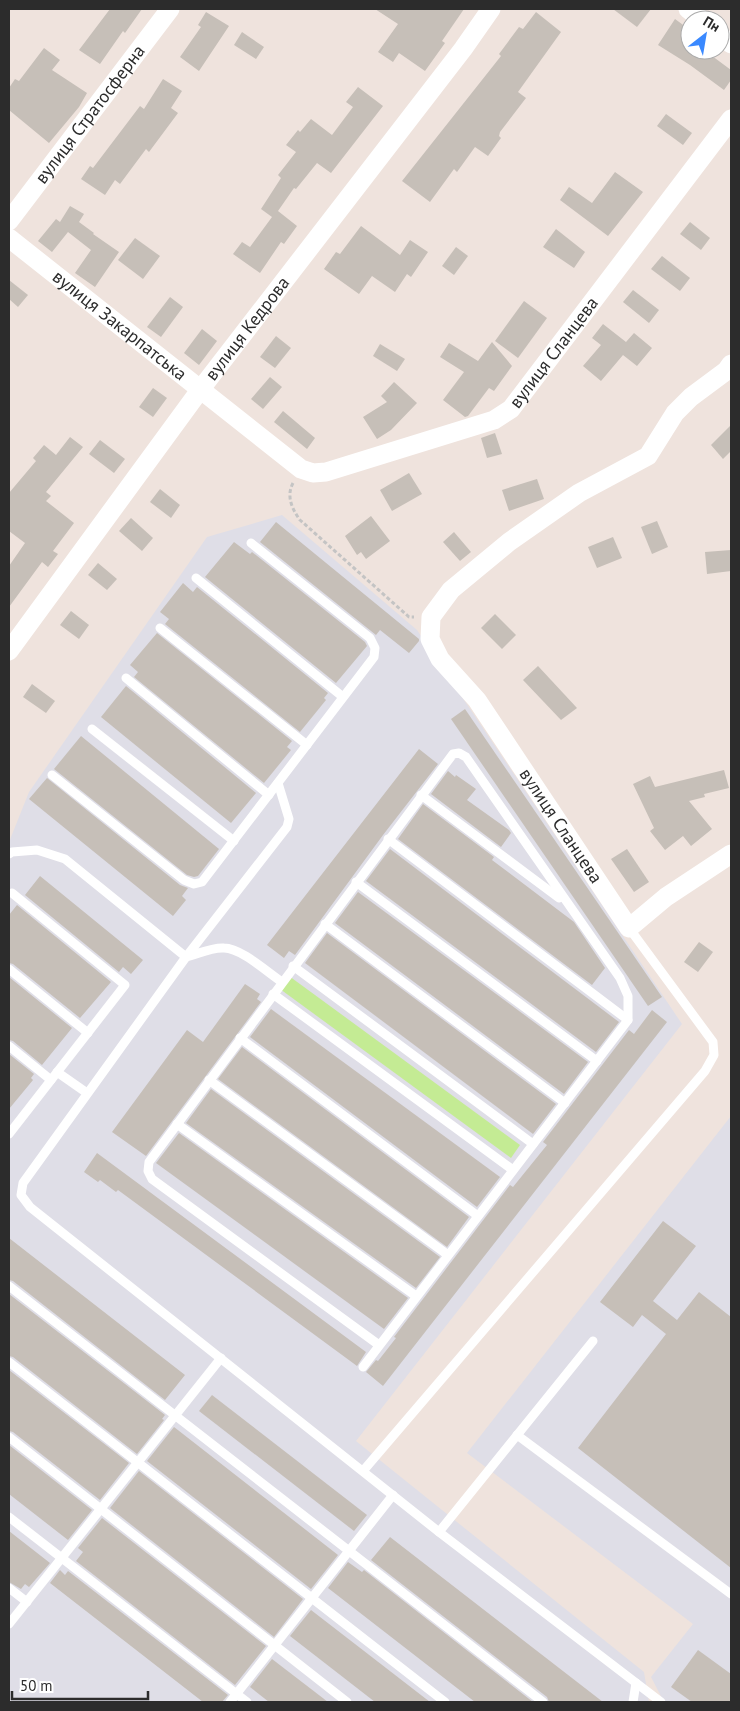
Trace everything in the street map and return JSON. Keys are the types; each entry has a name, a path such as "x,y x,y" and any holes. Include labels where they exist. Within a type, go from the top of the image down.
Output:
{"street":[{"name":"вулиця Стратосферна","path":"9,220 170,9"},
{"name":"вулиця Кедрова","path":"9,651 200,390 463,49 491,9"},
{"name":"вулиця Сланцева","path":"301,469 313,473 326,472 494,420 511,409 731,119"},
{"name":"вулиця Закарпатська","path":"9,238 301,469"},
{"path":"431,617 451,590 509,542 579,493 648,456 675,413 691,397 726,371 731,364"},
{"name":"вулиця Сланцева","path":"431,617 430,639 440,659 477,700 629,928"},
{"path":"629,928 666,897 731,854"}],"lane":[{"path":"52,775 184,880 194,884 202,882 374,657 375,648 370,638 251,542"},
{"path":"196,578 343,696"},
{"path":"160,628 307,745"},
{"path":"126,678 269,796"},
{"path":"92,729 234,841"},
{"path":"363,1367 628,1020 628,996 620,978 566,904 466,757 459,753 453,754 421,795 149,1162 148,1170 152,1179 379,1345"},
{"path":"278,784 289,819 287,827 186,957 87,1093 23,1182 21,1195 30,1207 439,1532 661,1702 666,1702"},
{"path":"421,795 566,904"},
{"path":"388,839 628,1020"},
{"path":"9,854 12,852 37,850 65,859 186,957"},
{"path":"356,882 597,1061"},
{"path":"9,1134 12,1124 51,1080 125,985 12,894"},
{"path":"325,924 565,1103"},
{"path":"363,1471 706,1071 714,1055 713,1042 629,928"},
{"path":"186,957 222,947 230,948 240,952 282,982"},
{"path":"293,966 533,1144"},
{"path":"9,969 88,1032"},
{"path":"272,994 514,1170"},
{"path":"240,1038 478,1216"},
{"path":"9,1046 51,1080"},
{"path":"57,1072 87,1093"},
{"path":"209,1080 448,1255"},
{"path":"177,1124 416,1296"},
{"path":"9,1286 543,1702"},
{"path":"439,1532 593,1341"},
{"path":"9,1624 221,1358"},
{"path":"9,1362 445,1702"},
{"path":"517,1435 731,1594"},
{"path":"9,1437 347,1702"},
{"path":"230,1702 394,1495"},
{"path":"9,1517 247,1702"},
{"path":"9,1588 27,1602"},
{"path":"633,1702 636,1683"}],"path":[{"path":"290,488 293,510 300,520 409,617 431,617"}],"shaded area":[{"path":"282,515 417,630 682,1024 356,1441 644,1672 649,1702 9,1702 9,842 29,792 207,537"},
{"path":"731,1116 731,1702 664,1702 651,1677 693,1624 467,1453"}],"green space":[{"path":"289,976 520,1145 511,1158 280,989"}],"building":[{"path":"110,9 142,9 125,33 123,31 100,64 79,50"},
{"path":"375,9 464,9 442,41 445,43 425,71 399,53 393,62 378,52 398,24"},
{"path":"613,9 651,9 637,27"},
{"path":"206,12 229,26 199,71 180,57 201,27 198,25"},
{"path":"536,12 561,32 518,92 526,98 500,132 499,136 501,138 488,156 475,147 457,172 454,169 430,202 402,181 501,56 499,54 519,27 523,29"},
{"path":"675,19 680,23 680,59 658,45"},
{"path":"242,32 264,47 256,59 234,45"},
{"path":"44,48 60,60 52,70 87,93 79,107 49,143 9,110 9,88 15,79 19,81"},
{"path":"682,60 718,60 731,70 731,80 724,90"},
{"path":"163,79 182,91 171,108 178,113 149,152 146,149 120,184 115,180 105,195 81,179 90,166 93,168 140,106 144,109"},
{"path":"358,87 383,106 331,173 317,163 296,189 294,188 278,211 297,226 284,244 281,242 260,273 233,254 242,242 250,247 272,217 261,209 281,178 278,175 296,152 286,145 298,130 300,132 311,119 332,135 353,107 346,102"},
{"path":"666,114 692,133 683,145 657,126"},
{"path":"615,172 643,192 608,236 560,200 569,187 592,203"},
{"path":"70,206 84,214 79,222 119,252 95,287 75,273 91,250 68,232 52,252 38,241 56,219 60,222"},
{"path":"690,222 710,238 701,250 680,234"},
{"path":"361,226 400,255 410,240 428,252 411,277 407,274 395,292 372,276 359,294 324,269 336,252 340,254"},
{"path":"556,229 585,252 574,268 543,247"},
{"path":"135,238 160,256 143,279 118,260"},
{"path":"456,247 468,256 454,275 442,266"},
{"path":"662,256 690,278 680,291 651,269"},
{"path":"9,280 28,295 18,307 9,299"},
{"path":"633,290 659,310 649,323 623,302"},
{"path":"170,297 183,307 161,337 147,327"},
{"path":"524,301 547,318 518,358 495,341"},
{"path":"603,324 626,342 634,333 652,348 637,366 623,355 601,381 583,366 601,345 592,338"},
{"path":"202,329 217,341 199,365 184,353"},
{"path":"276,336 291,348 275,368 260,357"},
{"path":"492,342 512,366 494,391 489,388 468,416 465,417 443,400 464,372 440,357 449,343 478,361"},
{"path":"380,344 405,359 397,371 373,356"},
{"path":"270,377 282,387 263,409 251,399"},
{"path":"394,382 417,403 391,430 377,439 363,417 387,402 381,396"},
{"path":"153,388 167,398 153,417 139,407"},
{"path":"283,411 315,438 307,449 274,422"},
{"path":"731,425 731,451 723,459 711,445"},
{"path":"495,433 502,454 487,458 481,438"},
{"path":"70,437 83,447 46,492 51,496 46,501 74,523 53,551 58,554 48,567 42,562 9,607 9,566 25,543 9,531 9,493 36,461 33,458 44,445 56,455"},
{"path":"100,440 125,459 114,473 89,454"},
{"path":"409,473 422,494 392,511 380,490"},
{"path":"537,479 544,499 509,511 502,490"},
{"path":"160,489 180,505 171,518 150,502"},
{"path":"371,516 390,541 366,559 361,552 357,555 345,536"},
{"path":"131,518 153,538 142,551 119,531"},
{"path":"657,521 668,547 652,554 641,527"},
{"path":"276,522 419,639 409,653 380,630 376,635 260,542"},
{"path":"454,532 471,552 460,561 443,542"},
{"path":"613,537 622,558 597,568 588,547"},
{"path":"234,542 250,554 252,552 365,642 367,646 336,683 205,577"},
{"path":"731,550 731,571 707,574 705,552"},
{"path":"98,563 117,579 107,590 88,575"},
{"path":"183,583 193,592 197,587 328,693 324,698 326,700 300,732 165,624 169,619 160,612"},
{"path":"71,611 89,625 79,639 60,625"},
{"path":"495,614 516,635 502,649 481,628"},
{"path":"157,633 292,741 287,747 291,750 264,783 134,677 138,672 130,665"},
{"path":"538,666 577,708 561,720 523,680"},
{"path":"32,684 55,701 46,713 23,697"},
{"path":"126,686 256,793 231,823 101,717"},
{"path":"465,709 662,997 648,1006 451,719"},
{"path":"81,736 219,849 198,876 187,875 54,769"},
{"path":"419,749 438,764 295,955 289,951 284,958 267,945"},
{"path":"724,770 729,788 704,794 705,797 689,801 712,829 691,846 683,836 665,850 650,831 654,828 633,784 650,776 655,787"},
{"path":"448,771 476,789 467,800 509,830 511,833 501,847 431,794"},
{"path":"47,778 180,885 188,888 182,896 186,900 173,916 29,799"},
{"path":"423,804 494,857 492,860 574,922 605,968 592,985 398,839"},
{"path":"390,849 619,1022 596,1052 366,881"},
{"path":"627,849 649,882 634,892 611,859"},
{"path":"40,876 143,960 131,974 123,967 119,972 25,895"},
{"path":"358,892 588,1062 564,1094 335,923"},
{"path":"17,905 111,982 80,1018 13,964 9,963 9,915"},
{"path":"327,933 556,1104 533,1134 305,963"},
{"path":"699,942 713,952 698,972 684,962"},
{"path":"9,977 72,1028 42,1065 13,1041 9,1040"},
{"path":"245,984 260,994 257,999 261,1002 146,1156 112,1132 187,1030 203,1042"},
{"path":"271,1009 500,1177 477,1207 250,1037"},
{"path":"652,1010 667,1022 383,1386 366,1372 376,1360 378,1361 396,1338 394,1337 510,1185 513,1187 547,1145 543,1142 629,1030 634,1034"},
{"path":"242,1047 469,1217 447,1247 218,1079"},
{"path":"9,1054 34,1074 31,1078 33,1080 9,1109"},
{"path":"211,1089 440,1257 416,1288 186,1123"},
{"path":"179,1133 408,1298 384,1329 156,1163"},
{"path":"97,1153 366,1352 357,1366 118,1190 116,1192 100,1180 98,1182 84,1172"},
{"path":"663,1221 696,1246 653,1301 677,1320 699,1292 731,1317 731,1568 578,1448 666,1334 642,1315 633,1327 600,1302"},
{"path":"9,1238 185,1375 165,1400 13,1281 9,1280"},
{"path":"9,1294 165,1415 162,1419 164,1420 137,1454 13,1357 9,1356"},
{"path":"9,1370 129,1463 100,1500 13,1432 9,1431"},
{"path":"212,1395 367,1515 354,1531 199,1411"},
{"path":"174,1427 338,1555 311,1589 147,1461"},
{"path":"9,1445 92,1510 68,1540 9,1494"},
{"path":"139,1471 303,1599 274,1637 110,1508"},
{"path":"102,1518 266,1646 235,1685 76,1561 83,1552 78,1548"},
{"path":"9,1531 50,1563 29,1587 25,1584 21,1589 9,1582"},
{"path":"390,1537 603,1702 549,1702 547,1697 371,1560"},
{"path":"348,1562 362,1572 364,1570 533,1702 475,1702 328,1588"},
{"path":"60,1570 65,1575 68,1571 228,1695 222,1702 203,1702 50,1583"},
{"path":"311,1610 430,1702 375,1702 290,1636"},
{"path":"698,1650 731,1674 731,1702 692,1702 671,1687"},
{"path":"272,1659 328,1702 269,1702 250,1687"}]}
